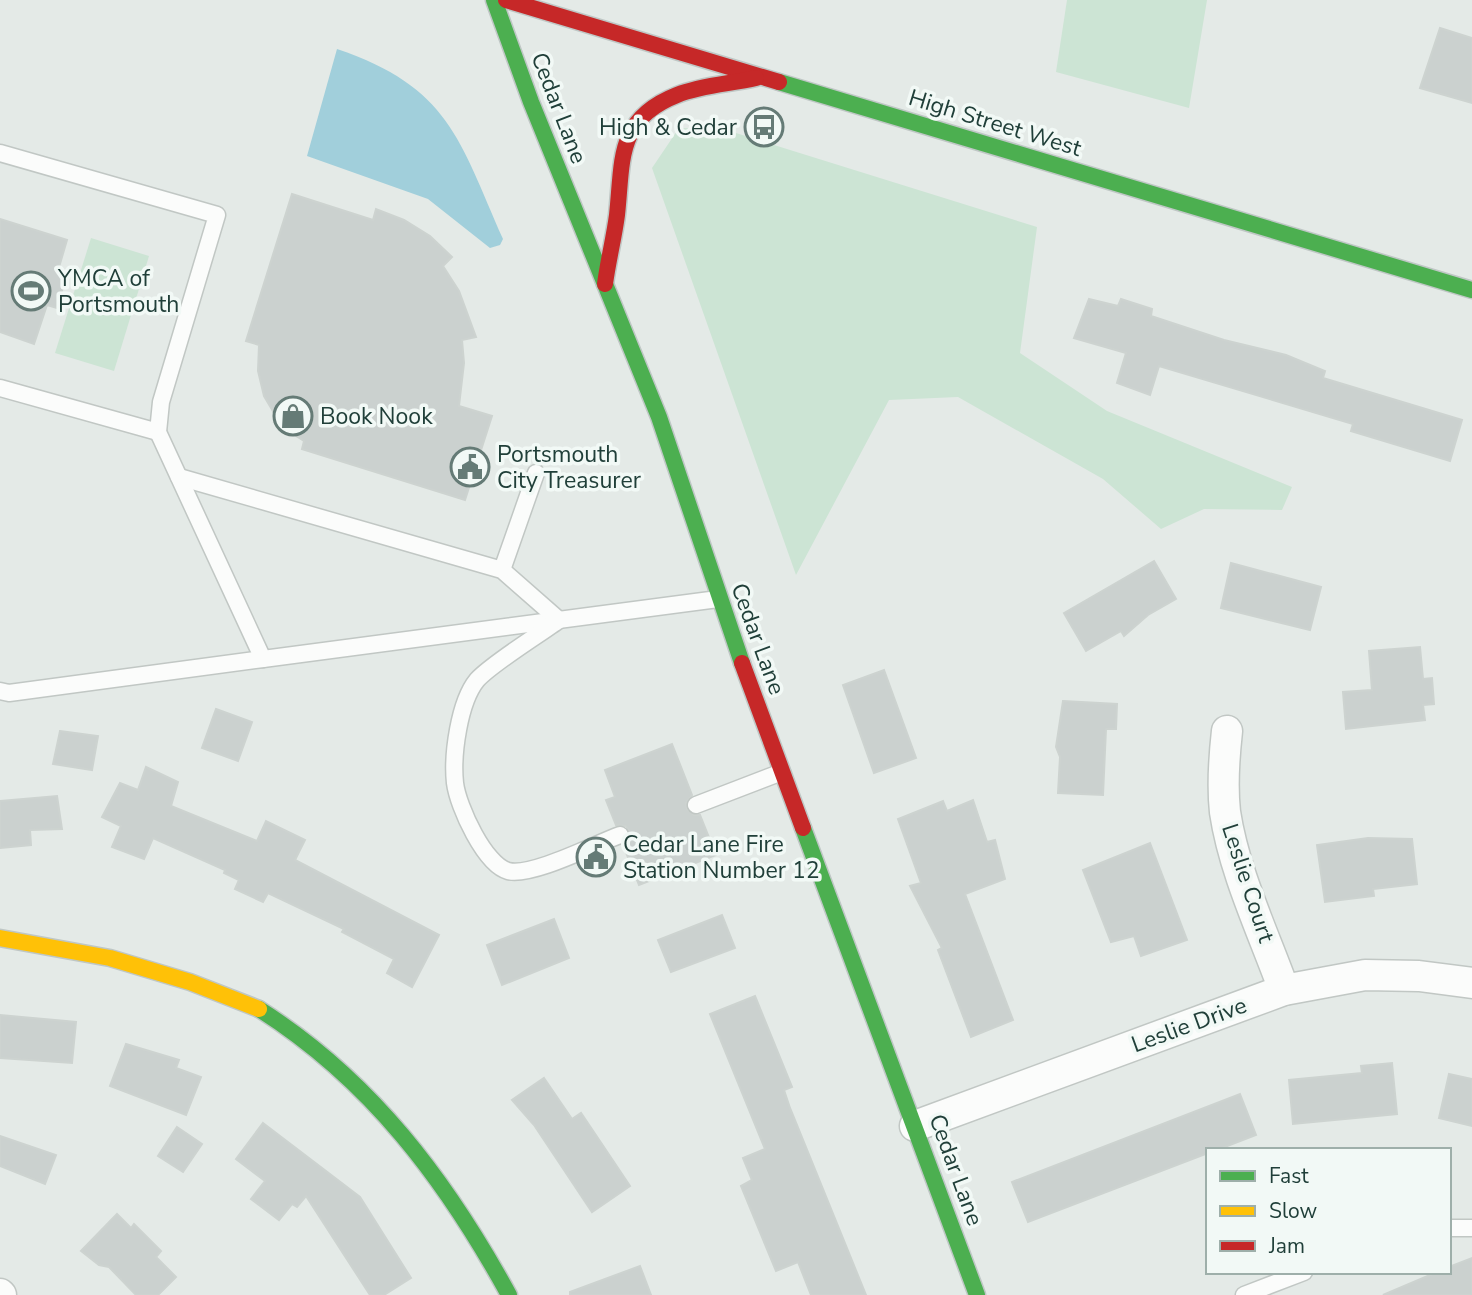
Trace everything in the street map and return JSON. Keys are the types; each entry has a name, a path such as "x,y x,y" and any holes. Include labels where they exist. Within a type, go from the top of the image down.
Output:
{"main road":[{"name":"Cedar Lane","path":"494,0 531,102 659,417 718,599 977,1295"},
{"name":"High Street West","path":"506,0 1472,290"},
{"path":"605,284 616,218 621,147 632,128 654,108 675,96 762,77"},
{"path":"0,938 101,956 181,979 268,1015 340,1070 391,1121 438,1176 478,1236 509,1295"}],"street":[{"name":"Leslie Court","path":"1227,732 1225,810 1232,844 1284,990"},
{"name":"Leslie Drive","path":"915,1126 1284,990 1365,975 1419,976 1472,983"}],"lane":[{"path":"0,153 217,215 163,394 158,432 263,659"},
{"path":"0,388 158,432"},
{"path":"502,570 536,473"},
{"path":"179,477 502,570 559,620"},
{"path":"0,691 9,693 718,599"},
{"path":"559,620 477,681 456,728 455,785 481,849 493,864 511,872 530,870 620,835"},
{"path":"696,805 783,771"},
{"path":"1451,1228 1472,1228"},
{"path":"1244,1295 1299,1274"}],"green space":[{"path":"1067,0 1207,0 1189,108 1056,72"},
{"path":"679,128 723,129 1037,227 1020,353 1107,411 1292,487 1282,510 1204,509 1161,529 1103,479 958,397 889,400 796,575 652,168"},
{"path":"91,238 149,256 114,371 55,353"}],"water":[{"path":"337,49 374,64 404,81 427,99 446,121 474,172 503,239 500,245 490,248 428,199 307,156"}],"building":[{"path":"1440,28 1472,38 1472,103 1420,88"},
{"path":"292,194 373,220 376,209 404,220 430,236 452,257 443,266 459,291 476,337 462,340 464,363 459,406 492,416 465,500 302,449 304,441 274,422 277,418 264,396 258,371 259,345 246,341"},
{"name":"YMCA of Portsmouth","path":"0,219 67,240 57,274 66,277 57,308 47,305 34,344 0,332"},
{"path":"1089,299 1118,306 1121,299 1152,309 1151,316 1224,340 1286,355 1325,371 1323,378 1462,420 1450,461 1351,431 1353,424 1159,366 1150,395 1117,383 1126,353 1074,338"},
{"path":"1154,561 1176,599 1148,615 1124,636 1121,631 1086,651 1064,613"},
{"path":"1231,563 1321,587 1310,630 1221,608"},
{"path":"1420,647 1423,679 1432,678 1434,704 1423,705 1425,720 1346,729 1343,692 1372,690 1369,651"},
{"path":"884,670 916,758 874,773 843,685"},
{"path":"1063,701 1117,704 1116,729 1106,729 1103,795 1058,793 1060,757 1056,747"},
{"path":"216,709 252,722 238,761 202,748"},
{"path":"60,731 98,736 92,770 53,764"},
{"path":"672,744 692,795 686,803 687,809 694,815 700,815 716,855 639,885 623,845 629,841 630,832 626,826 616,825 606,800 615,797 605,770"},
{"path":"146,767 178,782 171,806 257,841 266,821 305,840 295,860 439,935 412,987 387,973 394,959 342,932 344,929 268,893 263,902 235,889 239,880 224,873 225,870 153,838 144,859 112,847 121,826 102,817 120,783 138,790"},
{"path":"57,796 62,829 30,830 31,845 0,848 0,801"},
{"path":"973,800 987,842 995,840 1005,879 965,894 1013,1020 971,1037 938,950 942,948 910,886 921,883 898,819 943,801 947,811"},
{"path":"1368,838 1412,839 1417,884 1373,889 1374,896 1325,902 1317,845"},
{"path":"1150,843 1187,940 1141,956 1134,936 1111,942 1083,870"},
{"path":"722,915 735,948 671,972 658,940"},
{"path":"554,919 569,958 502,985 487,945"},
{"path":"755,996 792,1087 784,1090 790,1108 866,1295 811,1295 798,1262 776,1271 741,1186 752,1180 743,1158 765,1149 710,1014"},
{"path":"0,1015 76,1022 72,1063 0,1058"},
{"path":"126,1044 179,1060 176,1068 201,1077 186,1115 110,1086"},
{"path":"1392,1063 1397,1114 1293,1124 1289,1080 1362,1073 1361,1066"},
{"path":"1449,1074 1472,1079 1472,1126 1439,1118"},
{"path":"544,1078 572,1119 581,1113 630,1186 592,1212 534,1125 512,1100"},
{"path":"1240,1094 1256,1135 1222,1148 1206,1148 1206,1154 1028,1222 1012,1182"},
{"path":"263,1123 360,1197 411,1278 384,1295 370,1295 306,1196 297,1207 292,1204 279,1220 251,1199 265,1181 236,1159"},
{"path":"177,1127 202,1144 183,1172 158,1156"},
{"path":"0,1136 56,1155 45,1184 0,1166"},
{"path":"117,1214 131,1228 134,1224 161,1251 156,1257 176,1277 158,1295 136,1295 109,1267 99,1265 81,1251"},
{"path":"1472,1258 1472,1295 1383,1295 1432,1274 1451,1274 1451,1266"},
{"path":"640,1266 651,1295 570,1295 570,1292"}],"traffic: fast":[{"path":"494,0 531,102 659,417 742,663"},
{"path":"779,82 1472,290"},
{"path":"803,828 977,1295"},
{"path":"259,1009 336,1067 371,1100 432,1173 485,1253 509,1295"}],"traffic: slow":[{"path":"0,938 110,958 190,982 259,1009"}],"traffic: jam":[{"path":"506,0 779,82"},
{"path":"605,284 623,159 626,143 633,129 643,116 657,105 677,95 756,78"},
{"path":"742,663 803,828"}],"place":[{"name":"High & Cedar","path":"764,127"},
{"name":"YMCA of Portsmouth","path":"31,291"},
{"name":"Book Nook","path":"293,416"},
{"name":"Portsmouth City Treasurer","path":"470,467"},
{"name":"Cedar Lane Fire Station Number 12","path":"596,857"}]}
